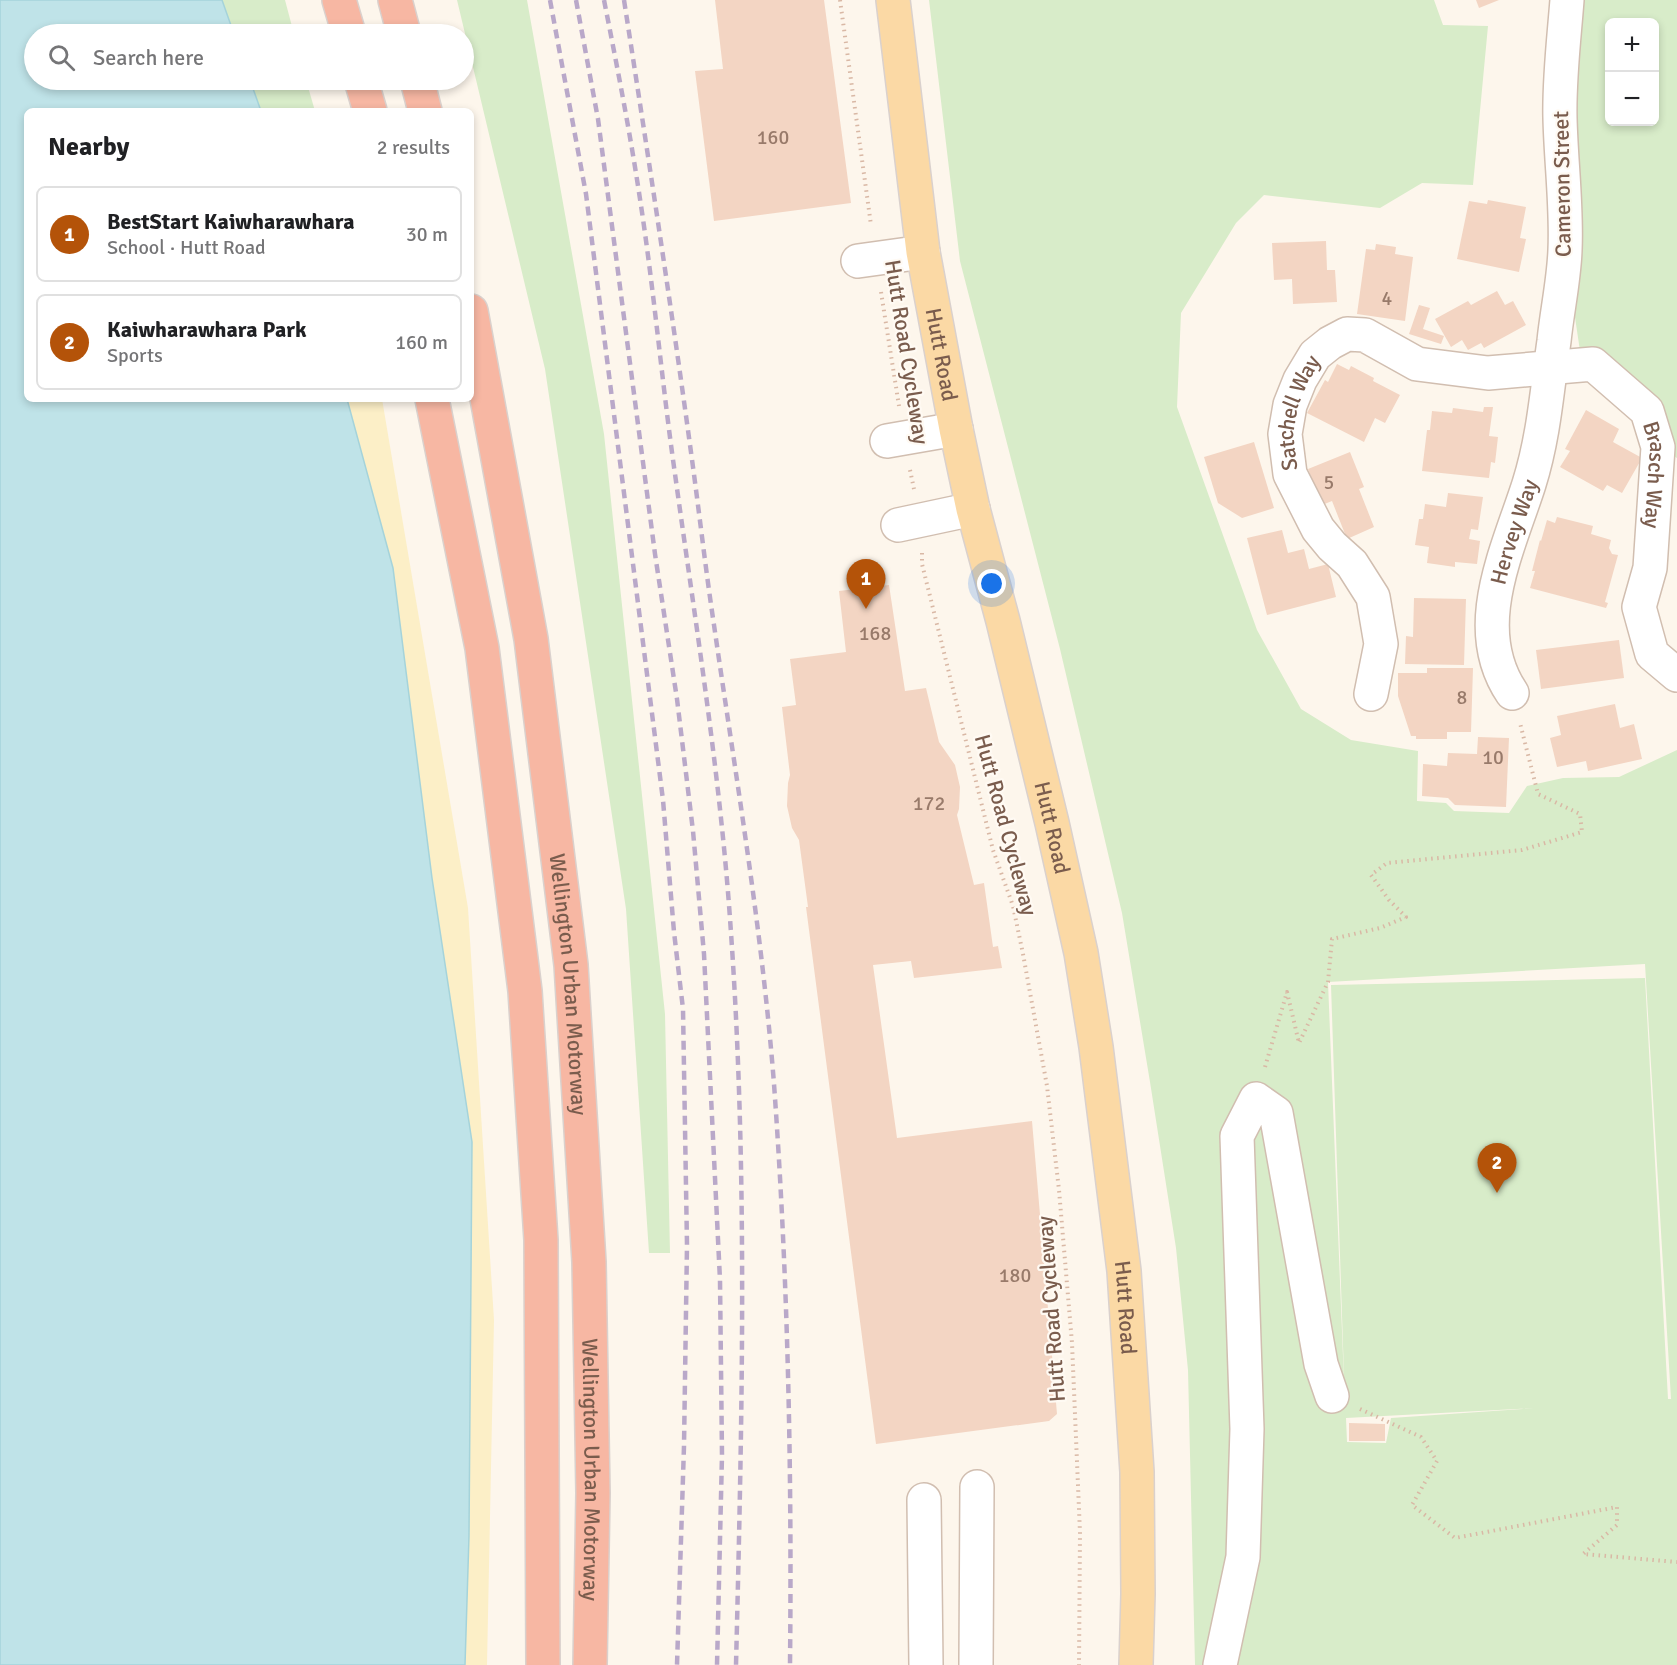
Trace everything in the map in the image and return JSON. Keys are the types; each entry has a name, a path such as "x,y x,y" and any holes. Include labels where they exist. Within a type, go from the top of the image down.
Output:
{"highway":[{"path":"339,0 346,24"},
{"path":"395,0 401,24"},
{"path":"364,90 369,108"},
{"path":"420,90 424,108"},
{"name":"Wellington Urban Motorway","path":"474,327 531,639 571,965 589,1262 593,1493 590,1665"},
{"name":"Wellington Urban Motorway","path":"433,402 482,648 525,992 541,1240 543,1665"}],"main road":[{"name":"Hutt Road","path":"893,0 923,252 956,429 973,509 1003,621 1052,824 1081,953 1096,1047 1126,1295 1137,1472 1136,1665"}],"street":[{"name":"Cameron Street","path":"1550,367 1565,250 1560,116 1567,0"},
{"path":"866,260 923,252"},
{"name":"Satchell Way","path":"1371,694 1381,644 1373,597 1352,564 1332,546 1318,529 1290,474 1285,434 1290,405 1300,380 1315,355 1330,343 1347,334 1365,335 1417,364 1488,373 1550,367"},
{"name":"Brasch Way","path":"1550,367 1593,364 1647,411 1658,447 1650,568 1640,606 1652,654 1677,675"},
{"name":"Hervey Way","path":"1512,693 1495,658 1492,643 1492,615 1500,571 1539,449 1545,422 1550,367"},
{"path":"895,439 956,429"},
{"path":"909,522 973,509"},
{"path":"1220,1665 1243,1557 1246,1429 1237,1136 1256,1099 1276,1113 1321,1364 1332,1396"},
{"path":"976,1665 977,1487"},
{"path":"924,1500 926,1665"}],"path":[{"name":"Hutt Road Cycleway","path":"840,0 866,260 909,522 922,564 993,850 1013,906 1047,1086 1059,1190 1072,1343 1079,1482 1079,1665"},
{"path":"1256,1099 1287,992 1299,1042 1328,982 1332,939 1380,928 1406,917 1389,900 1371,875 1387,863 1522,850 1582,832 1580,814 1538,794 1512,693"},
{"path":"1332,1396 1421,1437 1437,1461 1412,1505 1455,1538 1617,1507 1617,1525 1583,1554 1677,1562"}],"green space":[{"path":"222,0 285,0 291,24 230,24"},
{"path":"457,0 527,0 604,434 665,1014 670,1253 649,1253 626,909 545,369 474,71 474,24 463,24"},
{"path":"929,0 1434,0 1443,25 1488,26 1473,185 1422,183 1380,208 1264,195 1236,223 1181,313 1177,407 1257,630 1301,709 1351,740 1418,751 1417,801 1446,803 1454,811 1509,813 1527,786 1563,778 1619,777 1677,750 1677,1665 1195,1665 1188,1370 1176,1248 1122,913 1060,649 960,261","holes":["1645,964 1671,1399 1668,1399 1645,978 1331,985 1345,1406 1328,982","1535,1408 1391,1418 1386,1443 1347,1442 1346,1418"]},
{"path":"1567,0 1677,0 1677,458 1658,447 1580,351 1565,250"},
{"path":"254,90 309,90 314,108 260,108"}],"sand":[{"path":"348,402 383,402 468,908 494,1320 487,1665 464,1665 472,1142 432,878 393,568"}],"water":[{"path":"0,0 222,0 230,24 24,24 24,90 254,90 260,108 24,108 24,402 348,402 393,568 432,878 472,1142 469,1536 465,1665 0,1665"}],"building":[{"path":"715,0 824,0 851,203 714,221 695,71 723,69"},
{"path":"1476,0 1499,0 1479,8"},
{"path":"1488,200 1526,207 1520,238 1526,239 1519,272 1457,259 1469,201 1487,204"},
{"path":"1326,241 1327,270 1335,270 1337,302 1293,304 1292,279 1274,280 1272,243"},
{"path":"1376,244 1396,247 1395,254 1413,257 1405,321 1357,314 1366,249 1375,250"},
{"path":"1497,291 1505,305 1513,301 1526,325 1484,348 1481,343 1468,350 1462,340 1451,347 1435,319 1468,301 1471,305"},
{"path":"1419,305 1430,308 1423,329 1444,336 1441,344 1409,334"},
{"path":"1337,364 1349,370 1351,366 1400,395 1385,423 1375,418 1364,442 1307,413 1325,380 1328,382"},
{"path":"1484,407 1493,407 1489,436 1498,437 1495,463 1491,462 1489,478 1422,471 1427,430 1430,430 1432,411 1452,413 1453,408 1483,412"},
{"path":"1586,410 1619,429 1613,442 1642,458 1622,493 1607,485 1603,491 1560,467 1570,451 1565,449"},
{"path":"1254,442 1274,508 1242,518 1218,503 1204,457"},
{"path":"1350,452 1364,487 1359,489 1374,527 1347,539 1332,501 1322,505 1308,469"},
{"path":"1448,493 1483,497 1478,530 1471,529 1469,539 1480,541 1477,564 1455,562 1455,567 1427,563 1429,547 1415,545 1419,519 1423,519 1425,504 1446,507"},
{"path":"1557,517 1593,526 1591,534 1611,540 1609,548 1612,554 1618,555 1605,602 1608,603 1606,608 1530,588 1535,571 1532,571 1547,520 1555,523"},
{"path":"1282,530 1288,553 1304,549 1309,569 1328,564 1336,597 1267,615 1247,538"},
{"path":"889,585 905,691 926,688 939,742 955,765 960,787 957,815 974,885 984,883 993,947 998,946 1002,968 914,978 911,961 873,965 897,1138 1032,1121 1057,1414 1049,1421 876,1444 799,840 792,828 787,806 790,775 782,707 796,705 790,659 846,652 839,591"},
{"path":"1414,598 1466,599 1464,665 1405,664 1406,636 1413,637"},
{"path":"1619,640 1624,678 1541,689 1536,650"},
{"path":"1427,668 1473,668 1471,732 1447,732 1447,739 1416,739 1416,736 1411,736 1398,696 1398,673 1427,673"},
{"path":"1615,704 1620,728 1634,724 1642,759 1588,771 1586,761 1557,767 1550,738 1561,735 1557,716"},
{"path":"1478,737 1509,738 1506,807 1455,805 1448,798 1422,796 1423,764 1447,766 1448,753 1477,754"},
{"path":"1349,1423 1385,1424 1385,1441 1349,1441"}],"railway":[{"path":"550,0 586,194 663,800 683,1009 687,1245 677,1665"},
{"path":"576,0 598,119 655,554 677,699 693,831 704,954 720,1280 722,1455 717,1665"},
{"path":"604,0 628,124 645,233 727,876 736,1024 742,1208 742,1390 736,1665"},
{"path":"624,0 677,350 711,605 748,854 769,1026 779,1157 786,1302 790,1447 790,1665"}],"place":[{"name":"BestStart Kaiwharawhara","path":"866,609"},
{"name":"Kaiwharawhara Park","path":"1497,1193"}]}
